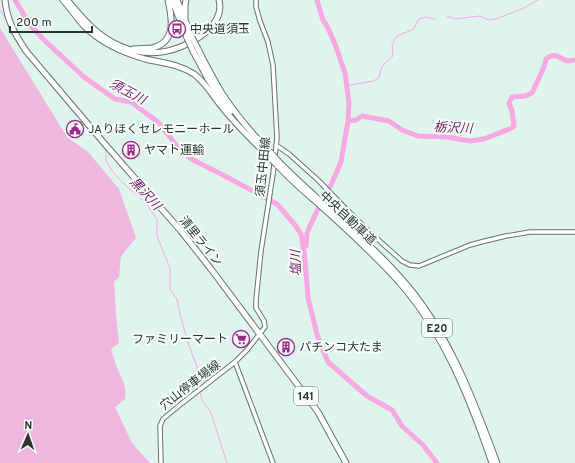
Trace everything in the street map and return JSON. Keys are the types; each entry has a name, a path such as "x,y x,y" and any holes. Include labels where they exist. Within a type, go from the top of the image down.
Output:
{"highway":[{"name":"清里ライン","path":"5,0 8,19 26,51 181,231 211,269 318,412 346,463"},
{"path":"63,0 104,38 128,49 140,52 157,53 184,46 208,30 216,22 220,9 219,0"},
{"path":"67,0 86,28 99,38 118,49 135,56 177,66 194,75 205,85 234,121 259,147"},
{"path":"128,49 154,48 166,40 170,32 171,24 168,0"},
{"name":"中央自動車道","path":"172,0 208,79 220,99 259,147 272,157"},
{"name":"中央自動車道","path":"177,0 189,36"},
{"path":"186,0 186,25"},
{"path":"135,56 169,54 192,45 209,33 218,23 222,15 222,0"},
{"name":"中央自動車道","path":"196,50 224,96 272,157 300,188 312,195 373,255 400,284 425,317 442,343 452,363 479,424 492,463"},
{"name":"中央自動車道","path":"338,220 362,239 389,266 414,294 429,315 445,341 469,389 497,463"}],"main road":[{"name":"須玉中田線","path":"256,0 256,7 268,42 273,65 276,145 261,251 256,300 256,308 266,327 259,334"},
{"path":"276,145 289,154 318,180 370,233 402,260 414,266 425,264 470,245 506,236 530,232 575,232"},
{"name":"穴山停車場線","path":"161,463 160,426 163,419 235,362 247,350 259,334"},
{"path":"235,362 273,463"}],"shaded area":[{"path":"0,28 67,137 88,152 119,189 136,238 121,256 119,277 114,282 119,343 111,349 125,389 125,399 115,407 132,443 150,463 0,463"}],"waterway":[{"name":"須玉川","path":"15,0 30,25 84,77 115,99 131,102 158,122 181,151 193,160 277,204 301,234 305,259 308,298 318,338 328,362 367,396 392,410 402,426 423,445 437,463"},
{"name":"栃沢川","path":"306,246 307,233 341,162 348,121 349,103 345,73 335,44 323,20 317,0"},
{"path":"447,17 455,19 480,16 489,20 496,19 524,8 538,0"},
{"name":"黒沢川","path":"0,10 9,25"},
{"path":"346,86 373,81 379,78 382,66 393,56 392,44 397,36 414,29 419,19 425,17 435,19"},
{"name":"栃沢川","path":"348,121 356,120 362,116 389,121 402,130 418,136 447,137 471,141 484,139 514,126 512,111 509,103 512,97 525,96 532,93 546,59 552,56 557,56 568,61 575,60"},
{"name":"黒沢川","path":"45,77 61,96"},
{"name":"黒沢川","path":"77,115 91,131"},
{"name":"黒沢川","path":"105,147 106,161 113,172 146,203 157,219 157,236 170,268 170,290 177,299 188,343 197,367 199,388"},
{"name":"黒沢川","path":"200,391 202,400 211,413 227,463"}],"place":[{"name":"中央道須玉","path":"177,29"},
{"name":"JAりほくセレモニーホール","path":"75,129"},
{"name":"ヤマト運輸","path":"131,150"},
{"name":"ファミリーマート","path":"241,339"},
{"name":"パチンコ大たま","path":"286,347"}],"water label":[{"name":"塩川","path":"295,263"}]}
